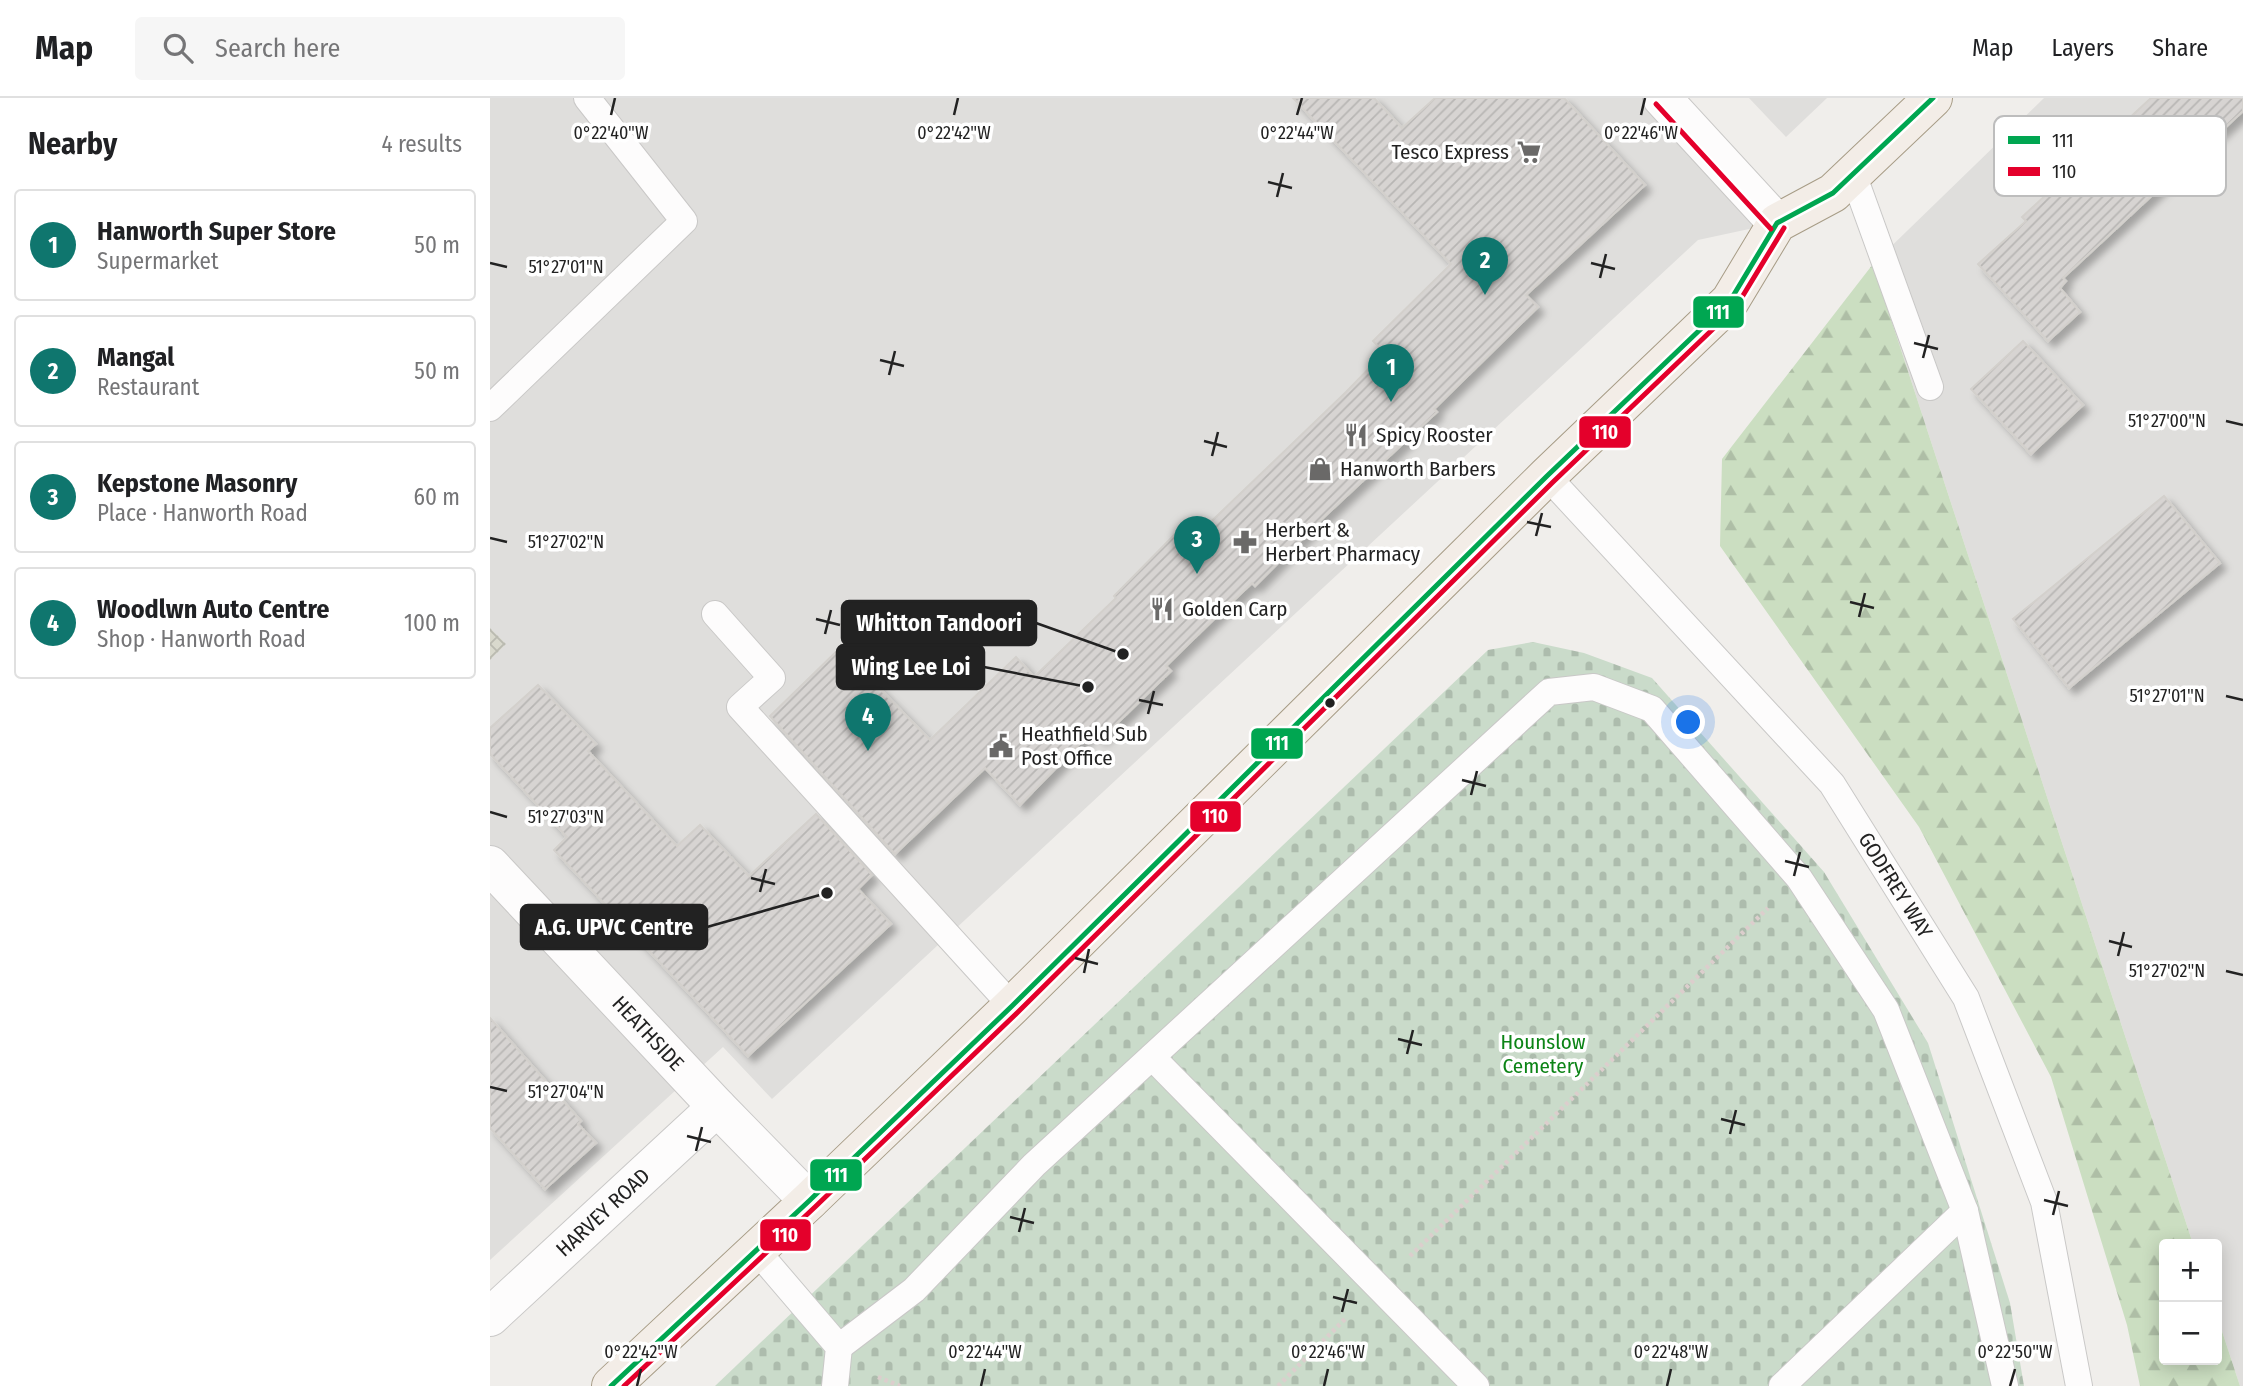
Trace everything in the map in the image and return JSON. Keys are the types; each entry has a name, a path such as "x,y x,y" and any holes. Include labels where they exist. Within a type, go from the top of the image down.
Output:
{"main road":[{"path":"611,1386 1012,1006 1547,476 1730,301 1777,223 1833,193 1933,98"}],"street":[{"path":"1662,98 1777,223"},
{"name":"HEATHSIDE","path":"490,865 808,1201"},
{"name":"HARVEY ROAD","path":"490,1317 717,1107"}],"lane":[{"path":"490,408 684,221 587,98"},
{"path":"1853,174 1930,387"},
{"name":"GODFREY WAY","path":"1547,476 1832,784 1966,998 2043,1202 2079,1386"},
{"path":"715,614 772,678 740,707 1012,1006"},
{"path":"839,1347 914,1290 1034,1165 1549,691 1594,687 1652,709 1799,878 1886,1010 1965,1211 2005,1386"},
{"path":"1152,1057 1476,1386"},
{"path":"1782,1386 1965,1211"},
{"path":"756,1250 839,1347 835,1386"}],"path":[{"path":"1278,1386 1799,878"}],"shaded area":[{"path":"490,98 1654,98 1777,223 1698,240 772,1099 723,1047 490,1260"},
{"path":"1749,98 1827,98 1786,137"},
{"path":"2044,98 2243,98 2243,1386 2240,1386 2222,1331 2222,1239 2191,1239 1873,264 1994,147 1994,196 2226,196 2226,116 2025,116"},
{"path":"490,628 506,644 490,660"}],"green space":[{"path":"1873,264 2191,1239 2159,1239 2159,1365 2222,1365 2222,1331 2240,1386 2140,1386 2127,1325 2051,1077 1919,827 1720,546 1722,459"},
{"name":"Hounslow Cemetery","path":"1533,642 1584,653 1652,678 1824,872 1928,1043 2010,1303 2024,1386 715,1386 1488,650"}],"building":[{"path":"1293,98 1374,98 1402,128 1435,98 1564,98 1645,185 1526,295 1538,307 1434,409 1437,412 1323,518 1255,586 1252,583 1210,623 1166,666 1171,671 1101,739 1093,730 1020,805 985,768 895,854 770,716 840,648 930,740 1016,657 1034,677 1116,598 1114,596 1184,525 1195,537 1346,392 1384,353 1373,341 1451,264"},
{"path":"2151,98 2243,98 2243,111 2226,127 2226,116 2131,116"},
{"path":"2045,196 2151,196 2063,278 2066,281 2060,288 2080,312 2048,341 1978,264 2026,221 2022,217"},
{"path":"2023,341 2083,405 2031,454 1971,389"},
{"path":"2164,496 2220,563 2069,688 2013,619"},
{"path":"538,685 596,744 588,751 677,846 700,825 749,876 816,814 872,875 858,889 891,924 748,1056 554,850 567,837 490,754 490,728"},
{"path":"490,1018 581,1121 578,1124 596,1143 545,1189 490,1128"}],"transit line":[{"name":"111","path":"611,1386 1012,1006 1547,476 1730,301 1777,223 1833,193 1933,98"},
{"name":"110","path":"1656,104 1771,229"},
{"name":"110","path":"624,1386 1018,1012 1553,482 1736,307 1784,228"}],"place":[{"name":"Tesco Express","path":"1529,152"},
{"name":"Mangal","path":"1485,295"},
{"name":"Hanworth Super Store","path":"1391,402"},
{"name":"Spicy Rooster","path":"1356,435"},
{"name":"Hanworth Barbers","path":"1320,469"},
{"name":"Herbert & Herbert Pharmacy","path":"1245,542"},
{"name":"Kepstone Masonry","path":"1197,574"},
{"name":"Golden Carp","path":"1162,609"},
{"name":"Whitton Tandoori","path":"1123,654"},
{"name":"Wing Lee Loi","path":"1088,687"},
{"name":"Heathfield Sub Post Office","path":"1001,746"},
{"name":"Woodlwn Auto Centre","path":"868,751"},
{"name":"A.G. UPVC Centre","path":"827,893"}]}
